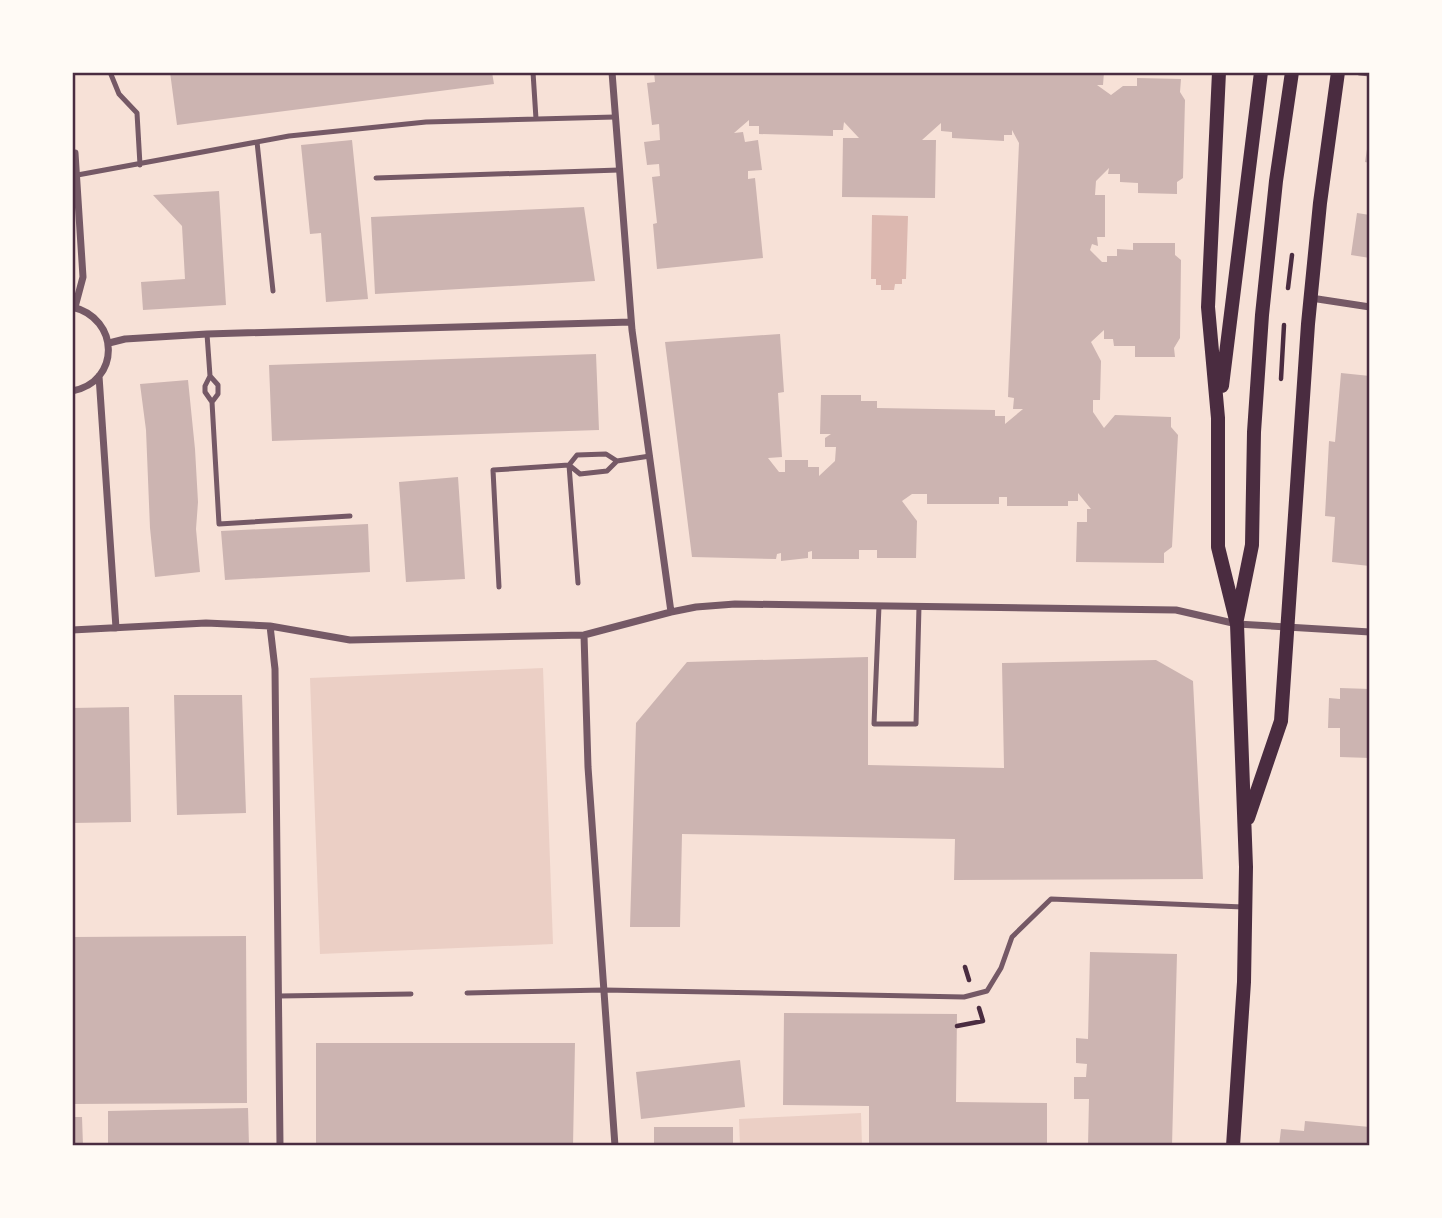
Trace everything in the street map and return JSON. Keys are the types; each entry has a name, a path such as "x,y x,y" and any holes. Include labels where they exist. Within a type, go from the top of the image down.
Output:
{"main road":[{"path":"1219,72 1208,307 1218,418 1218,547 1237,624 1245,826 1246,907 1233,1146"},
{"path":"1218,418 1261,72"},
{"path":"1237,624 1252,545 1254,432 1260,338 1269,236 1292,72"},
{"path":"1245,826 1281,722 1310,298 1338,72"}],"street":[{"path":"612,72 631,322 671,612"},
{"path":"1360,72 1370,73"},
{"path":"72,391 88,386 99,376 105,366 108,343 105,331 97,320 87,312 73,307 83,277 74,177 75,153"},
{"path":"1310,298 1370,307"},
{"path":"108,343 125,339 207,334 631,322"},
{"path":"99,376 116,628"},
{"path":"72,630 206,623 270,626 351,640 584,635 671,612 735,604 1176,610 1237,624 1370,632"},
{"path":"270,626 275,669 281,1146"},
{"path":"584,635 588,767 615,1146"}],"lane":[{"path":"110,72 119,94 137,113 140,165"},
{"path":"533,72 536,119"},
{"path":"74,177 289,136 426,122 615,117"},
{"path":"257,142 273,291"},
{"path":"376,178 619,170"},
{"path":"207,334 210,376 205,392 212,402 219,524 350,516"},
{"path":"210,376 218,385 218,394 212,402"},
{"path":"578,583 569,465 578,455 606,454 617,461"},
{"path":"499,587 492,470 569,465 580,474 607,471 617,461 650,456"},
{"path":"879,606 874,724 916,724 919,606"},
{"path":"467,993 604,990 964,997 987,991 1001,968 1012,937 1051,899 1246,907"},
{"path":"279,996 411,994"}],"shaded area":[{"path":"872,215 908,216 906,279 902,279 902,284 895,284 894,290 881,290 881,285 876,285 876,279 871,279"},
{"path":"543,668 553,944 320,954 310,678"},
{"path":"861,1113 862,1146 740,1146 739,1119"}],"building":[{"path":"170,72 492,72 494,84 177,125"},
{"path":"654,72 1104,72 1103,85 1097,85 1111,95 1123,86 1137,86 1137,78 1181,79 1180,92 1185,100 1183,178 1177,182 1177,194 1138,193 1138,183 1120,182 1120,174 1108,174 1109,168 1096,181 1095,195 1105,195 1105,237 1097,237 1098,246 1092,244 1090,250 1102,262 1107,262 1107,256 1117,256 1117,249 1133,250 1133,243 1175,243 1175,255 1181,260 1180,338 1174,348 1175,357 1135,357 1135,346 1114,346 1113,339 1104,339 1104,330 1091,342 1101,361 1100,400 1093,400 1093,412 1104,428 1115,415 1171,417 1171,427 1178,435 1172,547 1164,553 1164,563 1076,562 1077,522 1087,522 1087,509 1091,509 1078,493 1078,501 1068,501 1068,506 1007,506 1007,497 999,497 999,504 927,504 927,494 912,494 902,501 917,521 916,558 877,558 877,550 859,550 859,559 812,559 812,551 808,552 808,558 781,561 781,553 777,554 776,559 692,557 665,342 780,334 784,392 778,393 782,457 768,458 779,472 785,472 785,460 808,460 808,467 819,467 819,476 835,461 836,447 825,447 825,438 831,434 820,434 821,395 861,395 861,401 877,401 877,408 995,410 995,416 1005,416 1005,424 1023,409 1013,409 1014,398 1008,397 1019,143 1012,130 1012,135 1004,135 1004,141 952,138 952,132 941,131 941,123 922,140 936,140 935,198 842,197 843,138 859,138 844,122 843,130 833,130 833,136 759,134 759,126 749,126 749,120 734,133 743,132 745,142 758,140 762,170 748,171 748,179 755,178 763,258 657,269 653,224 657,223 652,177 660,176 659,164 647,165 644,142 660,140 659,124 652,125 647,83 655,82"},
{"path":"1370,136 1370,163 1365,162"},
{"path":"352,140 368,299 326,302 321,233 310,234 301,145"},
{"path":"219,191 226,305 143,310 141,282 185,279 182,226 153,195"},
{"path":"584,207 595,281 375,294 371,217"},
{"path":"1357,213 1370,215 1370,258 1351,255"},
{"path":"596,354 599,430 272,441 269,365"},
{"path":"1341,373 1370,376 1370,566 1332,562 1335,517 1325,516 1329,441 1335,442"},
{"path":"188,380 195,449 198,502 196,529 200,572 155,577 146,430 140,384"},
{"path":"458,477 465,579 406,582 399,482"},
{"path":"368,524 370,572 225,580 221,531"},
{"path":"868,657 868,765 1004,768 1002,663 1156,660 1193,681 1203,879 954,880 955,839 682,834 680,927 630,927 636,723 687,662"},
{"path":"1340,688 1370,689 1370,758 1340,757 1340,728 1328,728 1329,698 1340,699"},
{"path":"174,695 242,695 246,813 177,815"},
{"path":"129,707 131,822 72,823 72,708"},
{"path":"246,936 247,1103 72,1104 72,937"},
{"path":"1090,952 1177,954 1172,1146 1088,1146 1089,1099 1074,1099 1074,1077 1086,1077 1087,1064 1076,1063 1076,1038 1088,1039"},
{"path":"784,1013 957,1014 956,1102 1047,1103 1047,1146 869,1146 869,1106 783,1105"},
{"path":"316,1043 575,1043 573,1146 316,1146"},
{"path":"740,1060 745,1107 641,1119 636,1072"},
{"path":"248,1108 249,1146 108,1146 108,1111"},
{"path":"72,1117 82,1117 83,1146 72,1146"},
{"path":"1305,1121 1370,1127 1370,1146 1279,1146 1281,1129 1304,1131"},
{"path":"654,1127 733,1127 733,1146 654,1146"}]}
